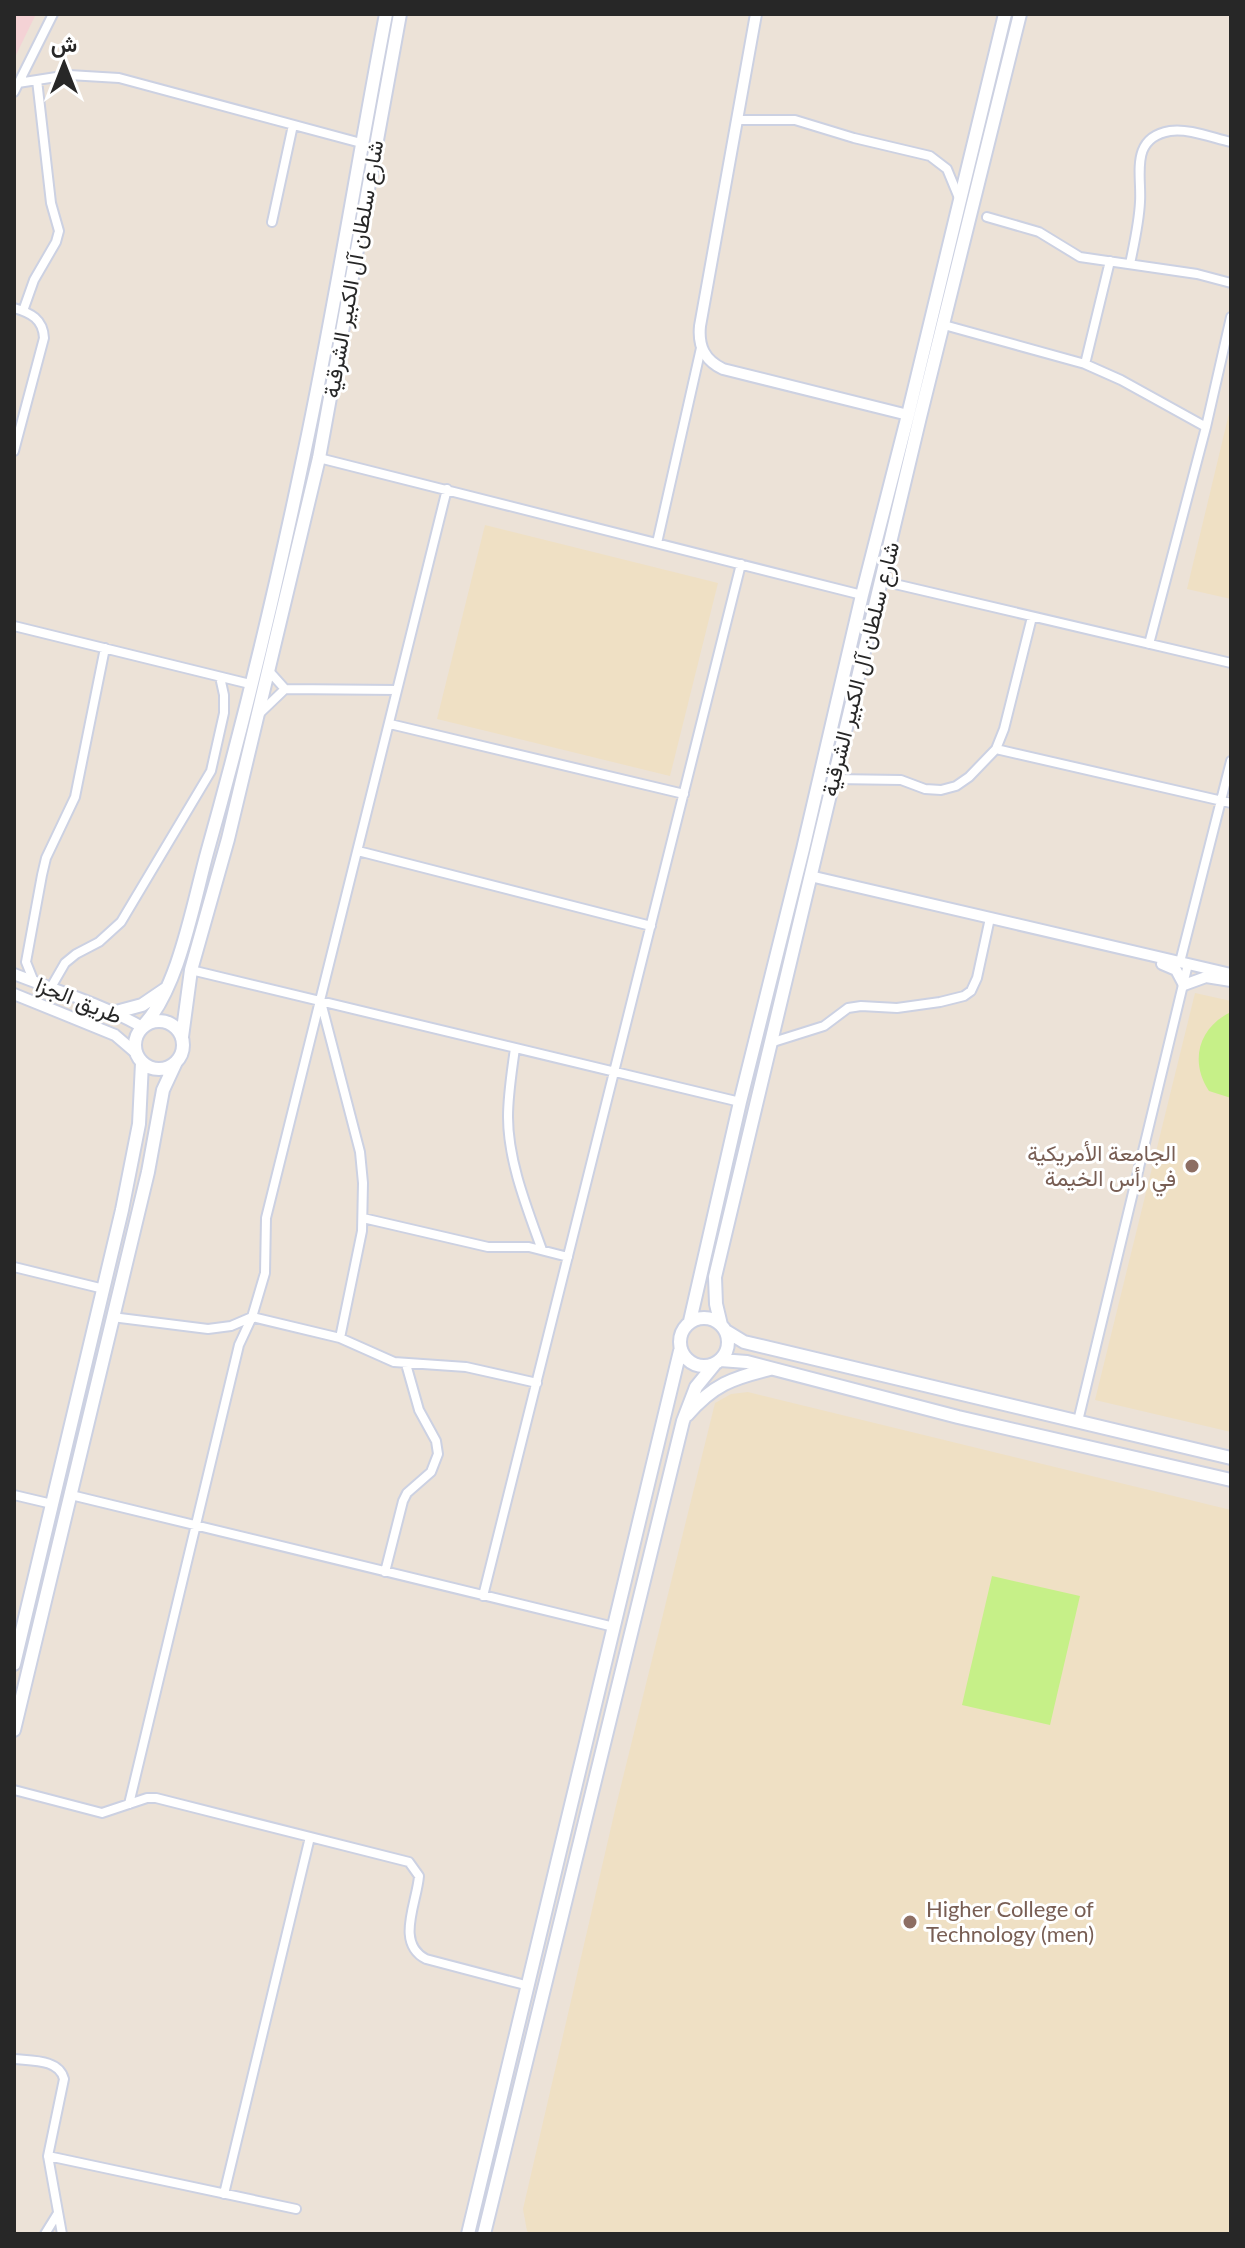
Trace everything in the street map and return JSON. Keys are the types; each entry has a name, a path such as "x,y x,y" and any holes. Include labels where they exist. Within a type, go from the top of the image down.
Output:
{"main road":[{"name":"شارع سلطان آل الكبير الشرقية","path":"142,1027 154,1015 170,987 219,812 250,684 304,454 386,14"},
{"name":"شارع سلطان آل الكبير الشرقية","path":"182,1037 191,970 228,839 319,458 400,14"},
{"name":"شارع سلطان آل الكبير الشرقية","path":"690,1321 862,595 1005,14"},
{"name":"شارع سلطان آل الكبير الشرقية","path":"724,1328 716,1304 715,1277 920,417 1020,14"},
{"path":"116,1012 142,1005 170,987"},
{"path":"14,1664 104,1289 139,1124 139,1058 135,1039 142,1027 156,1021 167,1022 182,1037 182,1053 163,1090 148,1172 14,1730"},
{"path":"139,1058 160,1069 176,1062"},
{"path":"468,2234 680,1351 680,1334 690,1321 707,1318 744,1342 1231,1458"},
{"path":"484,2234 683,1421 696,1387 728,1347 724,1328"},
{"path":"680,1351 684,1358 698,1366 717,1362 747,1362 958,1417 1231,1480"},
{"path":"683,1421 701,1399 719,1385 737,1376 772,1368"}],"street":[{"path":"16,87 53,14"},
{"path":"657,543 701,348 700,326 756,14"},
{"path":"16,87 37,80 78,74 119,78 361,143"},
{"path":"14,451 44,338 44,331 36,318 18,310 56,242 59,231 51,203 37,80"},
{"path":"737,120 795,120 930,156 947,169 960,200"},
{"path":"272,222 293,125"},
{"path":"1130,264 1140,199 1139,161 1143,150 1154,138 1170,131 1231,142"},
{"path":"987,217 1039,232 1080,257 1197,274 1231,283"},
{"path":"1085,364 1110,261"},
{"path":"1149,644 1206,427 1231,317"},
{"path":"944,325 1085,364 1121,380 1206,427"},
{"path":"701,348 713,364 723,369 908,415"},
{"path":"319,458 862,595"},
{"path":"129,1804 239,1345 252,1317 265,1273 266,1218 447,489"},
{"path":"483,1596 741,564"},
{"path":"882,581 1231,663"},
{"path":"834,779 901,780 925,789 941,790 956,786 969,777 996,749 1004,729 1032,617"},
{"path":"14,626 250,684"},
{"path":"34,982 26,962 46,858 71,808 105,648"},
{"path":"268,670 285,689"},
{"path":"50,989 65,963 99,942 121,922 211,771 224,713 220,677"},
{"path":"258,715 285,689 397,690"},
{"path":"390,724 684,794"},
{"path":"996,749 1226,802"},
{"path":"1078,1421 1184,985 1184,963 1226,802 1231,761"},
{"path":"358,851 651,926"},
{"path":"810,876 1231,974"},
{"path":"770,1043 824,1026 848,1008 907,1007 964,996 971,991 977,978 990,918"},
{"path":"1133,951 1155,963 1172,967 1179,973 1184,985"},
{"path":"14,972 26,962"},
{"path":"191,970 740,1102"},
{"name":"طريق الجزا","path":"14,972 50,989 116,1012 142,1027"},
{"path":"1184,985 1206,977 1231,981"},
{"name":"طريق الجزا","path":"14,994 115,1035 139,1058"},
{"path":"321,1001 360,1152 363,1218 340,1338"},
{"path":"515,1048 508,1102 510,1139 530,1218 542,1250"},
{"path":"363,1218 488,1247 529,1247 568,1257"},
{"path":"14,1267 104,1289"},
{"path":"112,1317 208,1329 231,1326 252,1317 340,1338 383,1358 406,1364 446,1364 537,1383"},
{"path":"385,1572 403,1501 407,1493 431,1472 438,1454 436,1441 419,1410 406,1364"},
{"path":"14,1495 52,1504"},
{"path":"71,1495 614,1627"},
{"path":"14,1790 94,1813 156,1798 409,1862 416,1869 419,1881 408,1937 413,1950 420,1956 529,1986"},
{"path":"224,2194 310,1837"},
{"path":"14,2059 54,2065 63,2073 48,2156 62,2234"},
{"path":"48,2156 296,2209"},
{"path":"45,2234 58,2213"},
{"path":"489,2214 492,2234"}],"shaded area":[{"path":"14,14 36,14 14,59"},
{"path":"1231,405 1231,599 1187,589"},
{"path":"485,525 718,583 670,776 437,719"},
{"name":"الجامعة الأمريكية في رأس الخيمة","path":"1195,993 1231,1001 1231,1432 1095,1400"},
{"name":"Higher College of Technology (men)","path":"748,1392 1231,1510 1231,2234 531,2234 527,2231 523,2209 615,1810 715,1403 731,1394"}],"green space":[{"path":"1231,1012 1231,1098 1209,1091 1203,1080 1199,1057 1200,1046 1211,1026"},
{"path":"992,1576 1080,1596 1050,1725 962,1705"}],"place":[{"name":"الجامعة الأمريكية في رأس الخيمة","path":"1192,1166"},
{"name":"Higher College of Technology (men)","path":"910,1922"}]}
